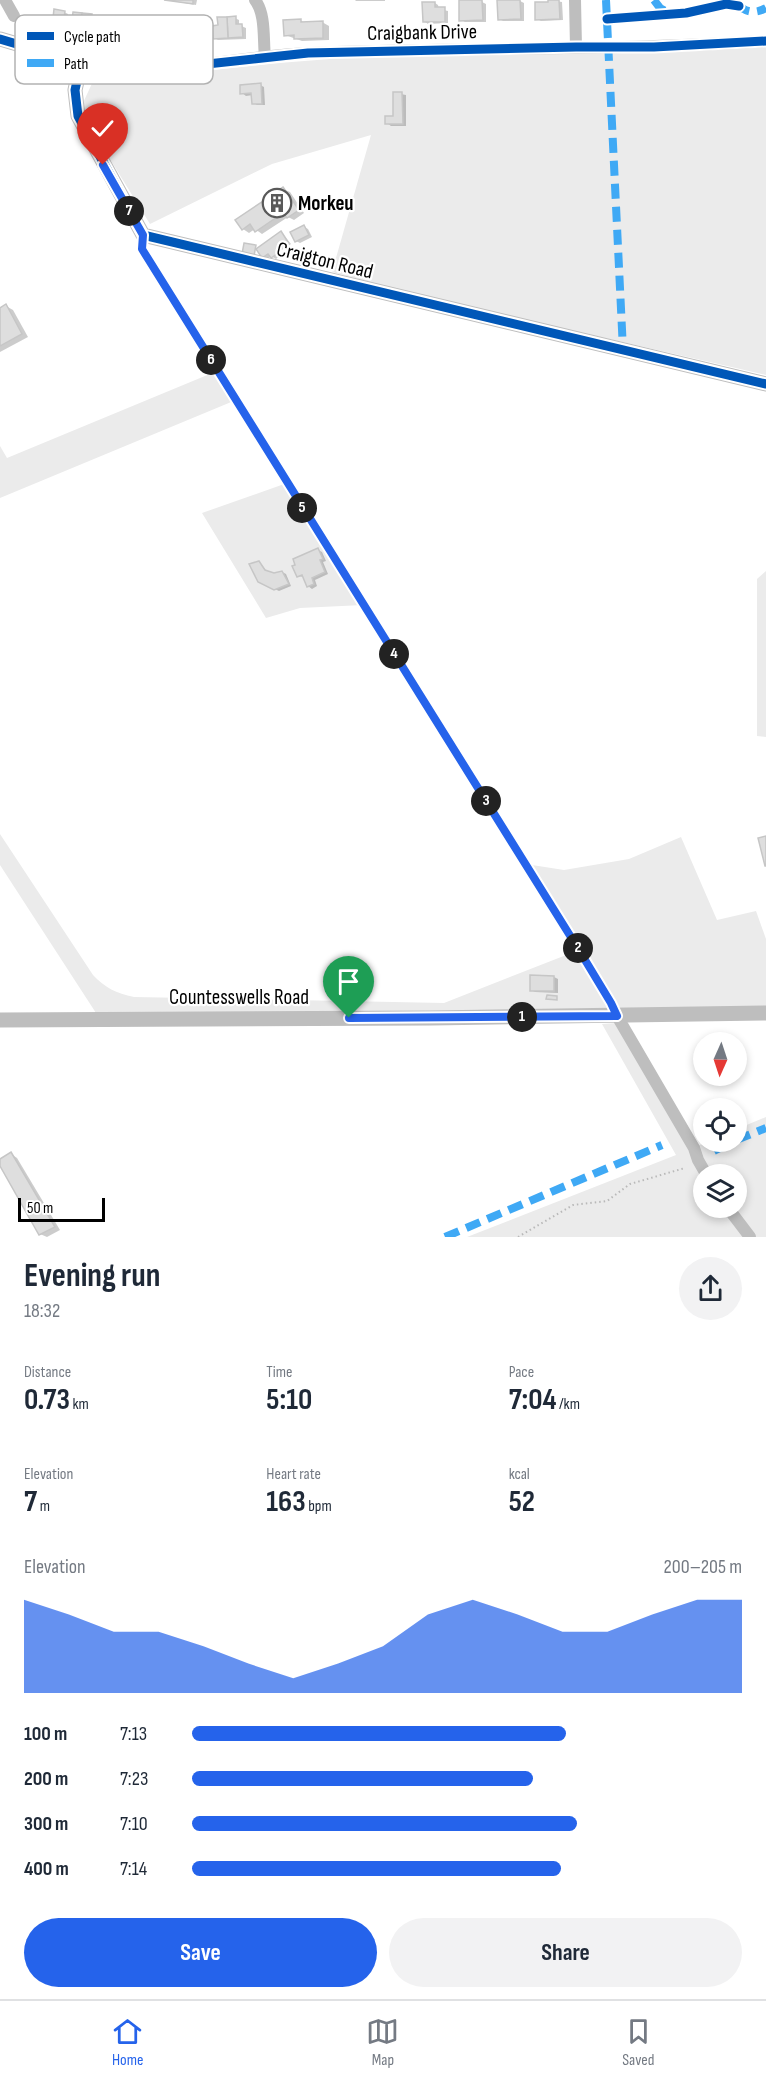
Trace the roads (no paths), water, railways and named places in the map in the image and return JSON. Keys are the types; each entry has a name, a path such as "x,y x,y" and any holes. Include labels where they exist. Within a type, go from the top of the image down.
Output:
{"street":[{"path":"5,0 14,16"},
{"path":"255,0 261,14 265,57"},
{"path":"575,0 576,46"},
{"path":"0,39 15,43"},
{"name":"Craigbank Drive","path":"213,63 308,53 576,46 654,47 766,41"},
{"path":"76,84 78,116 143,235"},
{"name":"Craigton Road","path":"143,235 766,384"},
{"name":"Countesswells Road","path":"0,1020 766,1013"},
{"path":"617,1016 694,1148 700,1164"},
{"path":"736,1218 750,1237"}],"lane":[{"path":"143,235 142,249 590,968 617,1016"}],"place":[{"name":"Morkeu","path":"277,203"}]}
